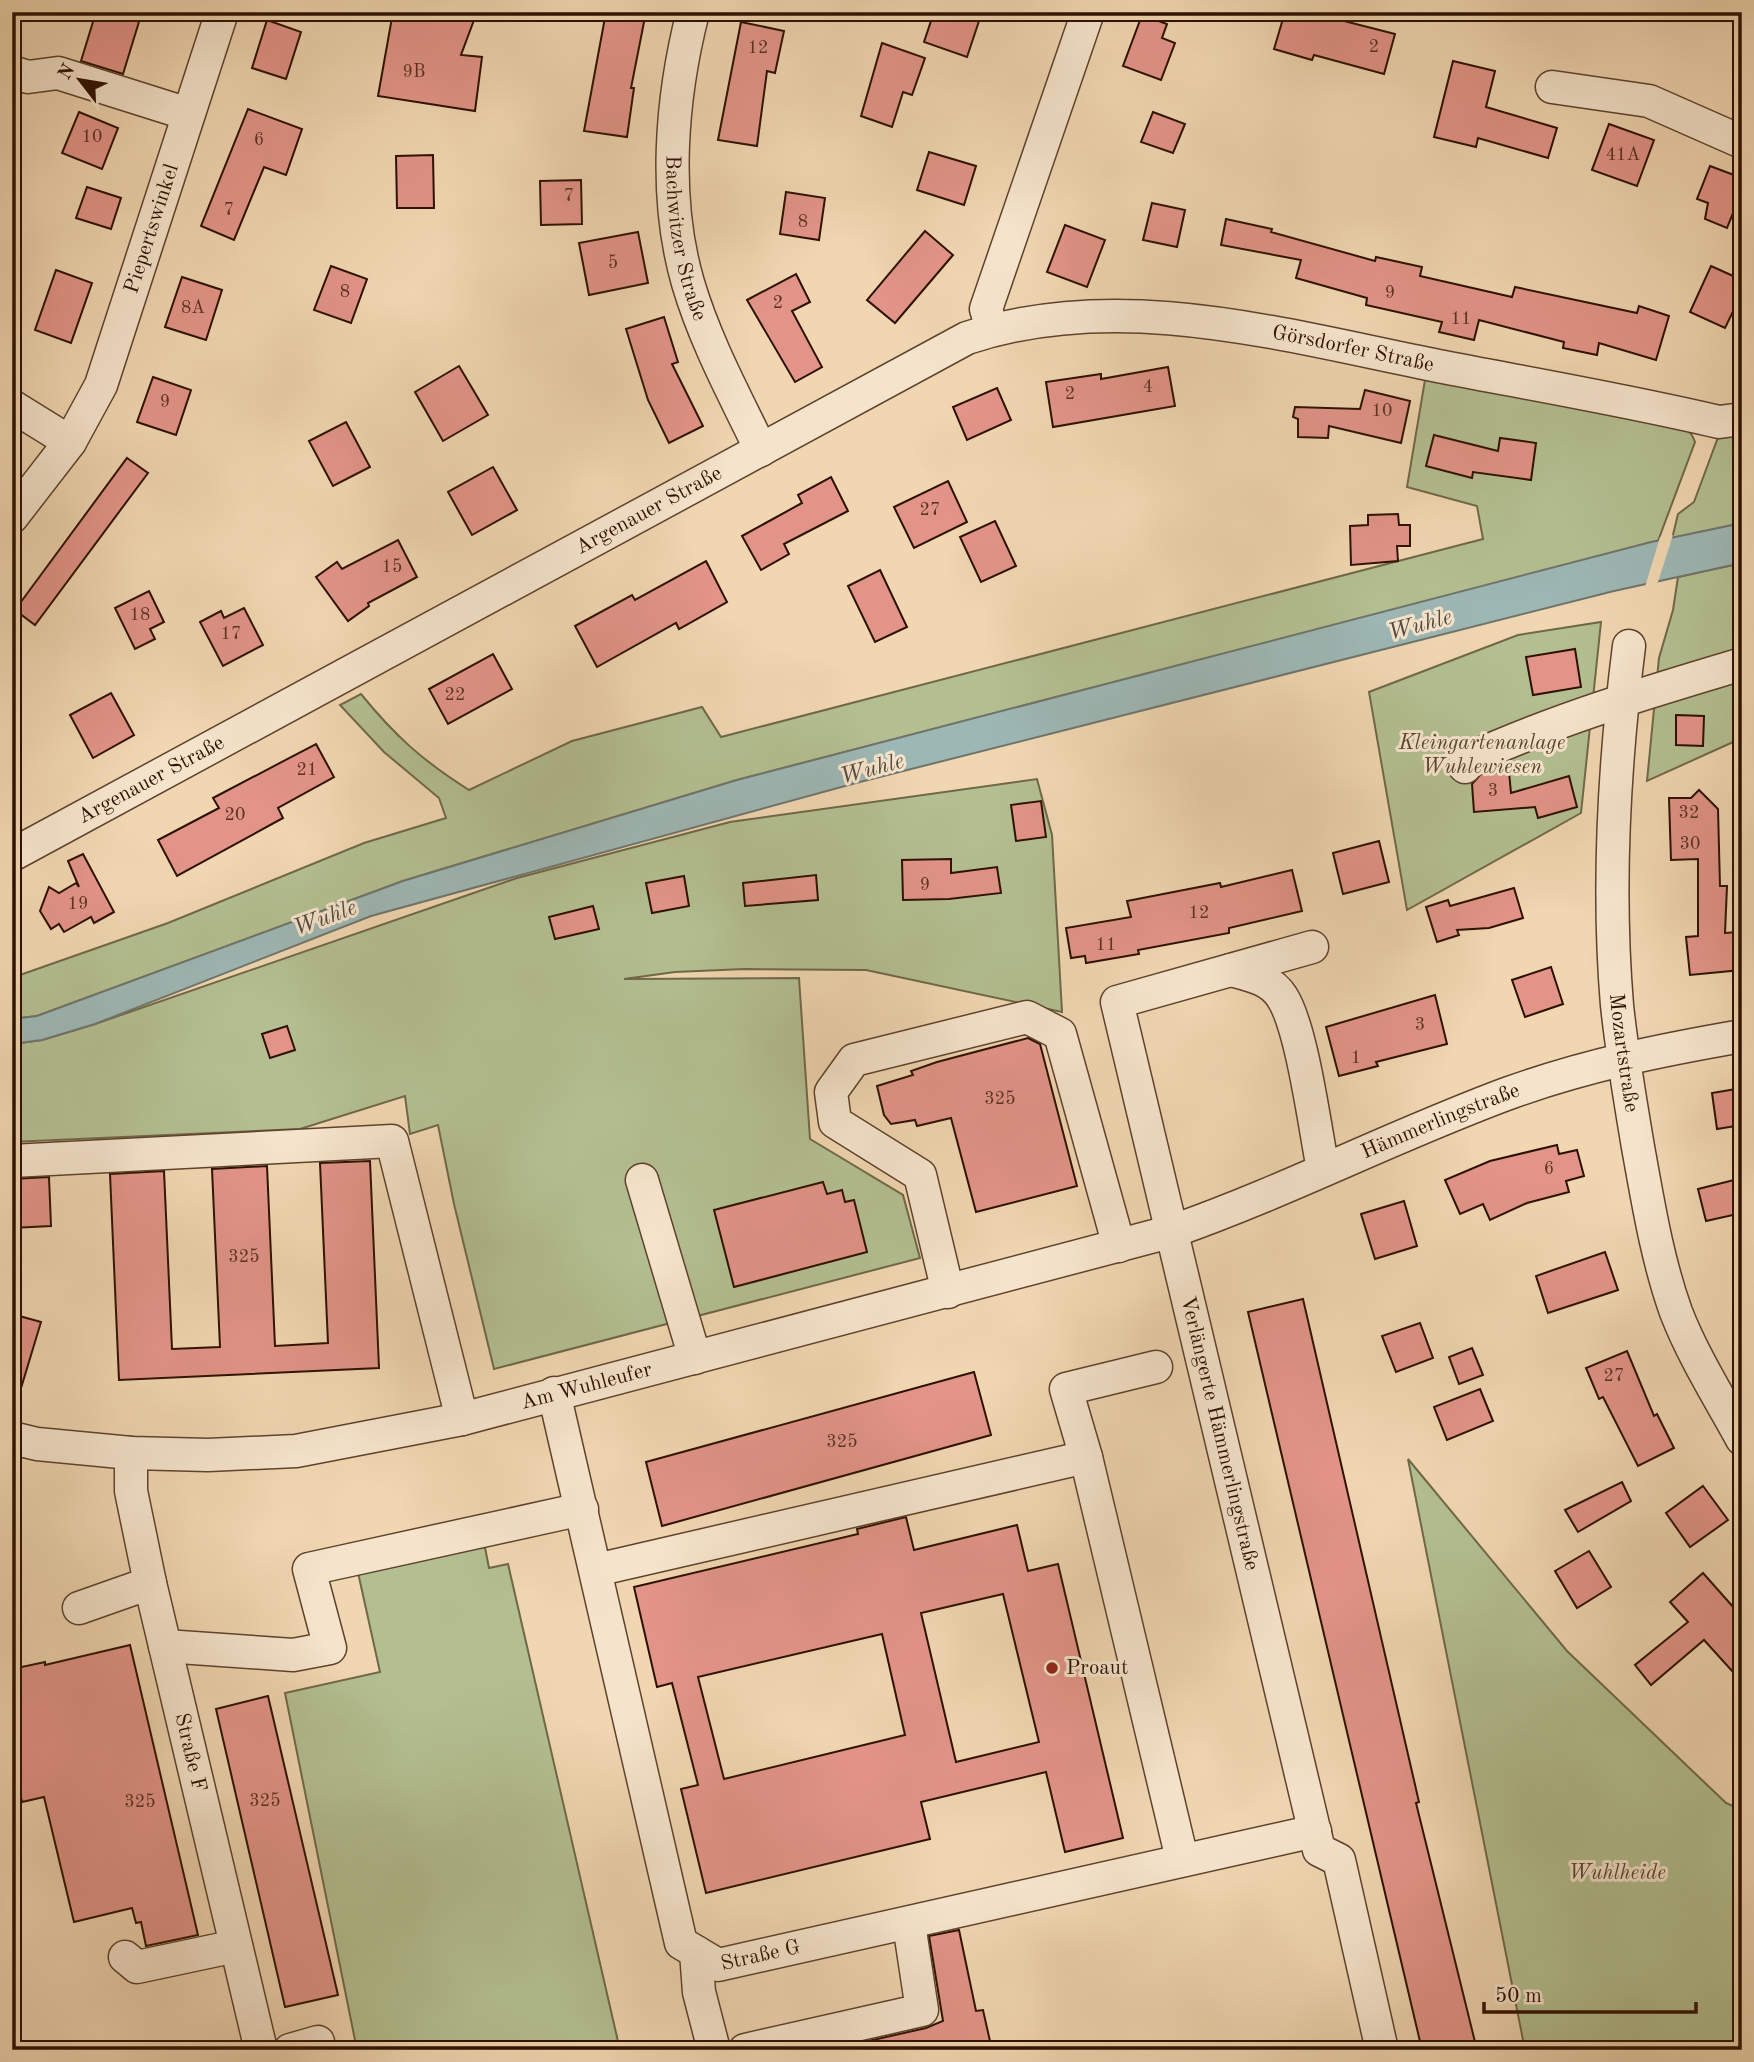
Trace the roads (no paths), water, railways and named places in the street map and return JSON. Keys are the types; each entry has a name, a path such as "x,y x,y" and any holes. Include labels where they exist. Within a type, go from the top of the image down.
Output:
{"street":[{"name":"Piepertswinkel","path":"12,517 70,442 102,385 222,12"},
{"name":"Bachwitzer Straße","path":"693,12 678,80 673,146 676,222 688,282 704,327 761,450"},
{"path":"992,329 986,309 1088,12"},
{"path":"12,72 27,77 58,73 188,114"},
{"path":"1552,87 1649,101 1742,142"},
{"name":"Görsdorfer Straße","path":"992,329 1074,318 1146,316 1230,325 1727,420"},
{"name":"Argenauer Straße","path":"12,855 967,338 992,329"},
{"path":"12,406 70,442"},
{"name":"Mozartstraße","path":"1629,646 1614,805 1612,903 1623,1057 1652,1227 1676,1311 1693,1350 1742,1438"},
{"path":"1465,767 1465,761 1514,738 1622,699 1742,664"},
{"name":"Verlängerte Hämmerlingstraße","path":"1312,947 1117,1002 1161,1234 1320,1850 1339,1860 1382,2050"},
{"path":"1231,970 1269,983 1283,997 1296,1036 1323,1169"},
{"path":"948,1292 920,1175 835,1122 831,1092 854,1060 1027,1017 1060,1034 1119,1246"},
{"name":"Hämmerlingstraße","path":"1161,1234 1230,1211 1323,1169 1510,1093 1623,1057 1742,1036"},
{"path":"12,1161 392,1140 462,1419"},
{"path":"642,1180 695,1358"},
{"name":"Am Wuhleufer","path":"12,1438 37,1444 131,1453 208,1455 296,1451 462,1419 1161,1234"},
{"path":"1156,1367 1066,1389 1086,1457 1182,1859"},
{"name":"Straße G","path":"554,1393 681,1943 696,1952 719,1965 1315,1831"},
{"name":"Straße F","path":"131,1453 131,1491 150,1583 261,2050"},
{"path":"596,1570 1086,1457"},
{"path":"165,1646 293,1655 330,1648 309,1569 582,1508"},
{"path":"79,1608 150,1583"},
{"path":"745,2050 922,2010 909,1924"},
{"path":"125,1957 137,1967 236,1946"},
{"path":"696,1952 699,1992 714,2050"}],"water":[{"name":"Wuhle","path":"1742,523 1742,563 1614,591 856,783 371,916 95,1024 42,1040 12,1044 12,1019 37,1016 403,881 737,780 1651,542"}],"place":[{"name":"Proaut","path":"1052,1668"}],"park label":[{"name":"Kleingartenanlage Wuhlewiesen","path":"1482,755"},
{"name":"Wuhlheide","path":"1617,1873"}]}
